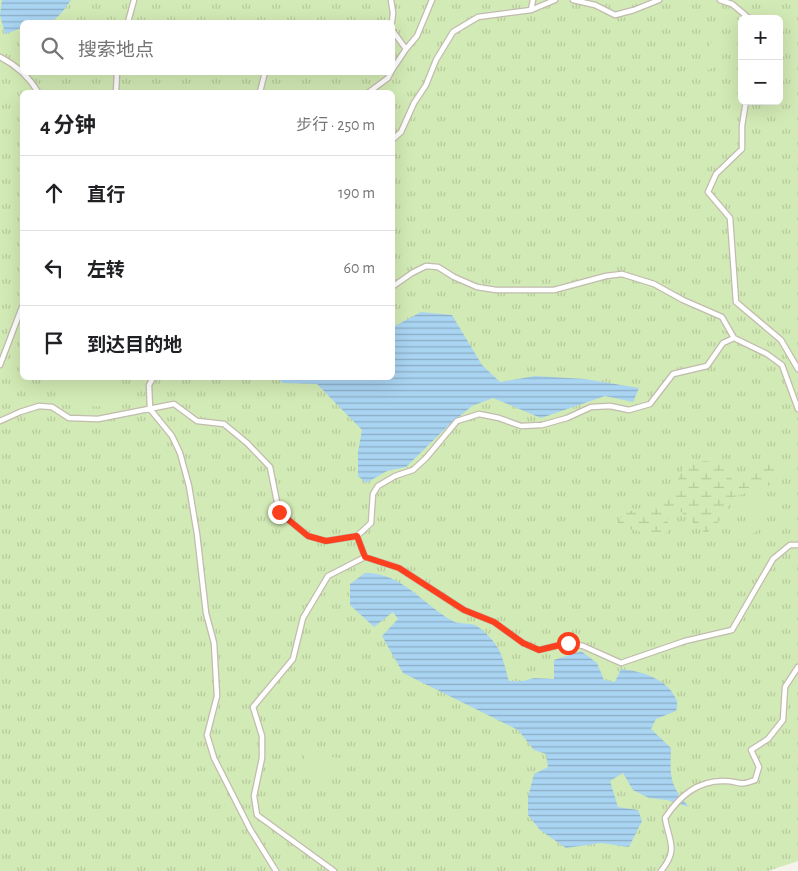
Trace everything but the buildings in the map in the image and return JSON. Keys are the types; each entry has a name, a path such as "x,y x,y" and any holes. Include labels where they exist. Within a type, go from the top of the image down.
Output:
{"lane":[{"path":"129,20 134,0"},
{"path":"391,0 392,20"},
{"path":"395,66 417,36 432,0"},
{"path":"531,10 533,0"},
{"path":"395,137 401,132 414,103 426,85 436,60 453,32 478,17 531,10 556,0"},
{"path":"572,0 595,5 615,15 659,0"},
{"path":"720,0 732,4 745,15"},
{"path":"395,34 406,49"},
{"path":"0,57 10,62 20,71"},
{"path":"24,75 37,90"},
{"path":"116,90 117,75"},
{"path":"260,90 264,75"},
{"path":"373,90 390,75"},
{"path":"745,105 742,126 742,149 716,174 708,192 730,218 736,302 781,340 798,369"},
{"path":"395,285 426,266 438,268 477,287 496,290 554,290 606,276 622,274 654,284 683,300 722,317 734,338 767,354 782,365 796,396 798,408"},
{"path":"0,364 20,312"},
{"path":"0,421 39,406 52,408 69,418 98,419 174,404 197,421 224,424 248,443 270,467 279,512 308,536 326,541 357,536 371,524 373,494 378,486 395,476 413,470 426,458 457,421 479,414 521,426 542,425 567,418 591,407 610,406 629,410 650,404 673,374 707,366 723,343 734,338"},
{"path":"152,380 149,385 150,409 172,436 180,454 189,486 197,534 206,613 214,643 217,696 207,735 214,758 250,829 276,871"},
{"path":"357,536 365,557"},
{"path":"334,871 257,815 254,796 262,758 262,736 253,707 292,659 303,618 328,576 365,557 399,568 464,610 494,622 523,643 539,650 568,643 583,646 621,663 685,640 732,630 773,559 790,545 798,544"},
{"path":"661,871 668,862 673,848 665,818 685,793 704,784 725,781 743,785 754,780 759,767 751,750 768,740 783,720 785,687 798,667"}],"green space":[{"path":"0,0 798,0 798,861 768,871 0,871"},
{"path":"717,31 726,36 728,45 715,66 709,70 698,66"},
{"path":"50,380 122,380 123,395 109,406 75,407 62,403 64,394"},
{"path":"771,457 778,464 776,483 734,497 721,519 706,534 680,511 669,512 666,539 616,525 624,513 655,504 669,497 684,467 704,461 719,463 735,483"},
{"path":"763,503 763,526 739,544 730,532 750,517 750,504"},
{"path":"306,738 322,756 340,758 344,769 314,773 301,751"}],"water":[{"path":"2,0 71,0 60,14 52,20 20,20 20,29 5,34 0,15"},
{"path":"421,312 452,315 482,365 500,382 535,376 585,379 639,388 633,402 605,396 541,418 493,398 472,406 448,426 406,467 387,471 366,483 358,476 358,452 362,430 317,384 283,383 279,380 395,380 395,326"},
{"path":"365,573 378,574 401,583 451,620 477,626 490,637 498,648 509,681 523,681 534,678 554,679 554,660 581,651 597,663 604,680 615,682 621,669 645,674 667,686 677,701 676,711 656,719 651,729 671,748 672,780 674,786 689,807 667,800 649,798 633,790 623,773 610,781 618,807 638,810 642,821 629,847 601,843 566,848 540,830 528,815 528,797 534,774 548,767 546,754 534,750 518,730 403,673 382,636 398,619 393,612 374,627 350,605 350,584"}],"route":[{"path":"279,512 308,536 326,541 357,536 365,557 399,568 464,610 494,622 523,643 539,650 568,643"}]}
